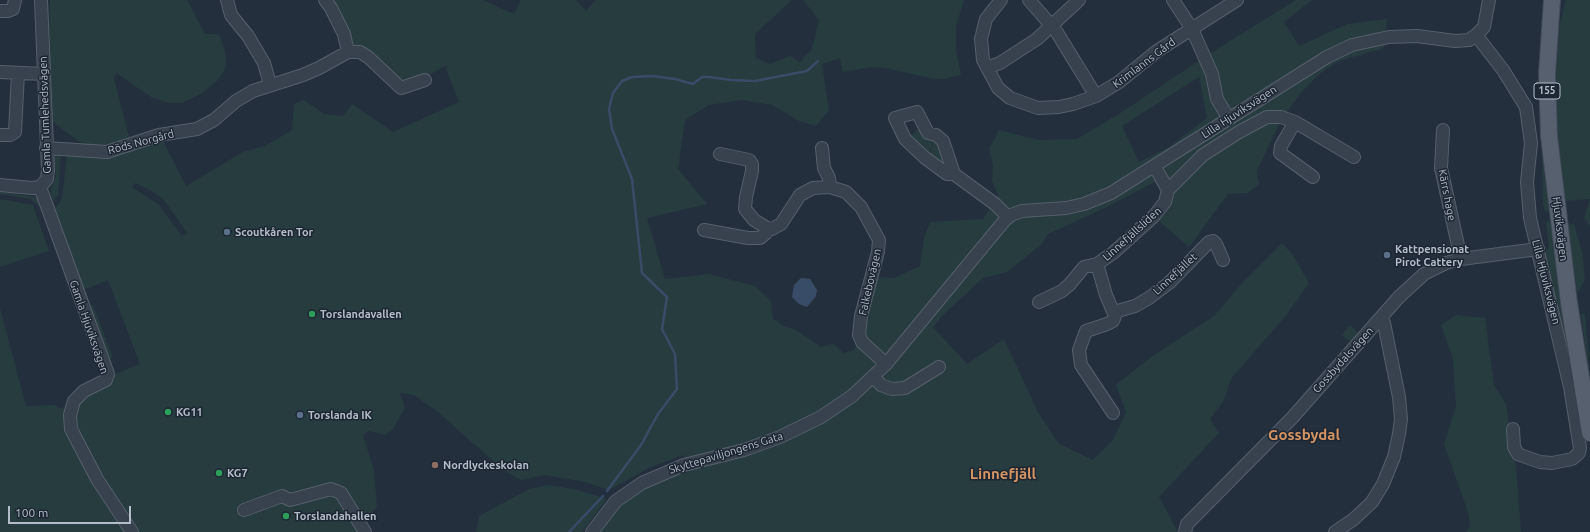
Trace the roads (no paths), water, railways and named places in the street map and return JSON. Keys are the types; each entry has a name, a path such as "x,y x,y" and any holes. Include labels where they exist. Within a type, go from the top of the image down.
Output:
{"main road":[{"name":"Hjuviksvägen","path":"1552,0 1547,74 1549,136 1569,303 1590,433"},
{"name":"Hjuviksvägen","path":"1550,24 1558,0"}],"street":[{"path":"0,10 8,11 13,9 15,0"},
{"name":"Gamla Tumlehedsvägen","path":"0,185 32,188 40,187 47,179 41,0"},
{"path":"227,0 231,15 248,36 264,63 270,84"},
{"path":"325,0 331,8 344,34 348,52 360,52 368,57 401,88 425,80"},
{"name":"Krimlanns Gård","path":"1001,0 991,12 983,27 981,50 989,72 998,88 1006,95 1019,102 1038,108 1073,104 1096,96 1119,82 1157,51 1236,0"},
{"path":"1029,0 1054,29 1096,96"},
{"path":"989,72 1000,63 1054,29 1079,0"},
{"path":"1172,0 1192,29 1212,74 1217,99 1229,119"},
{"path":"1476,35 1481,31 1486,21 1489,0"},
{"name":"Lilla Hjuviksvägen","path":"1008,217 1018,212 1059,210 1084,204 1111,193 1155,167 1308,68 1352,45 1378,38 1399,36 1427,37 1455,41 1469,40 1476,35 1503,70 1526,107 1531,143 1527,199 1570,387 1580,448 1579,453 1572,459 1552,463 1540,462 1523,456 1518,454 1514,447 1513,429"},
{"name":"Röds Norgård","path":"46,148 107,152 159,135 197,129 214,120 242,97 270,84 319,68 348,52"},
{"path":"0,72 44,74"},
{"path":"0,135 10,136 15,132 18,73"},
{"path":"954,174 948,174 924,157 905,139 895,118 918,112 928,133 936,135 943,142 954,174 995,204 1008,217"},
{"path":"1155,167 1168,190 1203,156 1260,120 1276,116 1295,122 1354,157"},
{"path":"1295,122 1281,146 1280,153 1313,177"},
{"name":"Kärrs hage","path":"1443,130 1441,168 1461,259"},
{"path":"822,148 824,168 830,187"},
{"path":"720,154 749,160 752,164 745,209 754,220 767,228"},
{"name":"Gamla Hjuviksvägen","path":"40,187 108,374 106,380 84,391 74,401 70,415 72,429 97,479 132,532"},
{"name":"Falkebovägen","path":"704,230 748,238 760,238 766,233 767,228 777,228 781,224 800,195 806,191 813,188 830,187 846,192 852,196 861,207 878,235 878,252 861,316 859,335 862,342 886,364"},
{"name":"Linnefjällsliden","path":"1114,312 1106,295 1097,264 1113,253 1158,211 1165,202 1168,190"},
{"name":"Skyttepaviljongens Gata","path":"592,532 616,501 642,483 684,465 744,450 806,426 852,396 886,364 1008,217"},
{"name":"Linnefjället","path":"1114,312 1135,306 1151,297 1169,283 1209,242 1213,241 1216,244 1223,260"},
{"name":"Gossbydalsvägen","path":"1185,532 1187,524 1292,418 1399,297 1424,274 1446,263 1461,259 1538,249"},
{"path":"1039,302 1066,288 1084,267 1097,264"},
{"path":"1113,413 1081,365 1078,356 1086,331 1113,321 1115,316 1114,312"},
{"path":"1335,532 1354,519 1372,502 1383,484 1394,457 1399,434 1401,420 1399,397 1384,323 1381,318"},
{"path":"873,376 882,385 892,389 905,388 938,367"},
{"path":"244,510 282,496 290,500 331,488 341,493 365,532"}],"water":[{"path":"801,278 810,279 817,290 816,296 807,307 799,304 792,297 794,285"}],"waterway":[{"path":"607,491 641,445 658,414 677,389 675,354 662,329 667,297 642,273 632,179 612,129 609,109 613,93 622,81 632,77 652,76 675,79 693,84 702,77 755,81 807,71 818,61"},
{"path":"569,532 603,496"}],"place":[{"name":"Scoutkåren Tor","path":"227,232"},
{"name":"Kattpensionat Pirot Cattery","path":"1387,255"},
{"name":"Torslandavallen","path":"312,314"},
{"name":"KG11","path":"168,412"},
{"name":"Torslanda IK","path":"300,415"},
{"name":"Nordlyckeskolan","path":"435,465"},
{"name":"KG7","path":"219,473"},
{"name":"Torslandahallen","path":"286,516"}],"district":[{"name":"Gossbydal","path":"1304,435"},
{"name":"Linnefjäll","path":"1003,474"}]}
